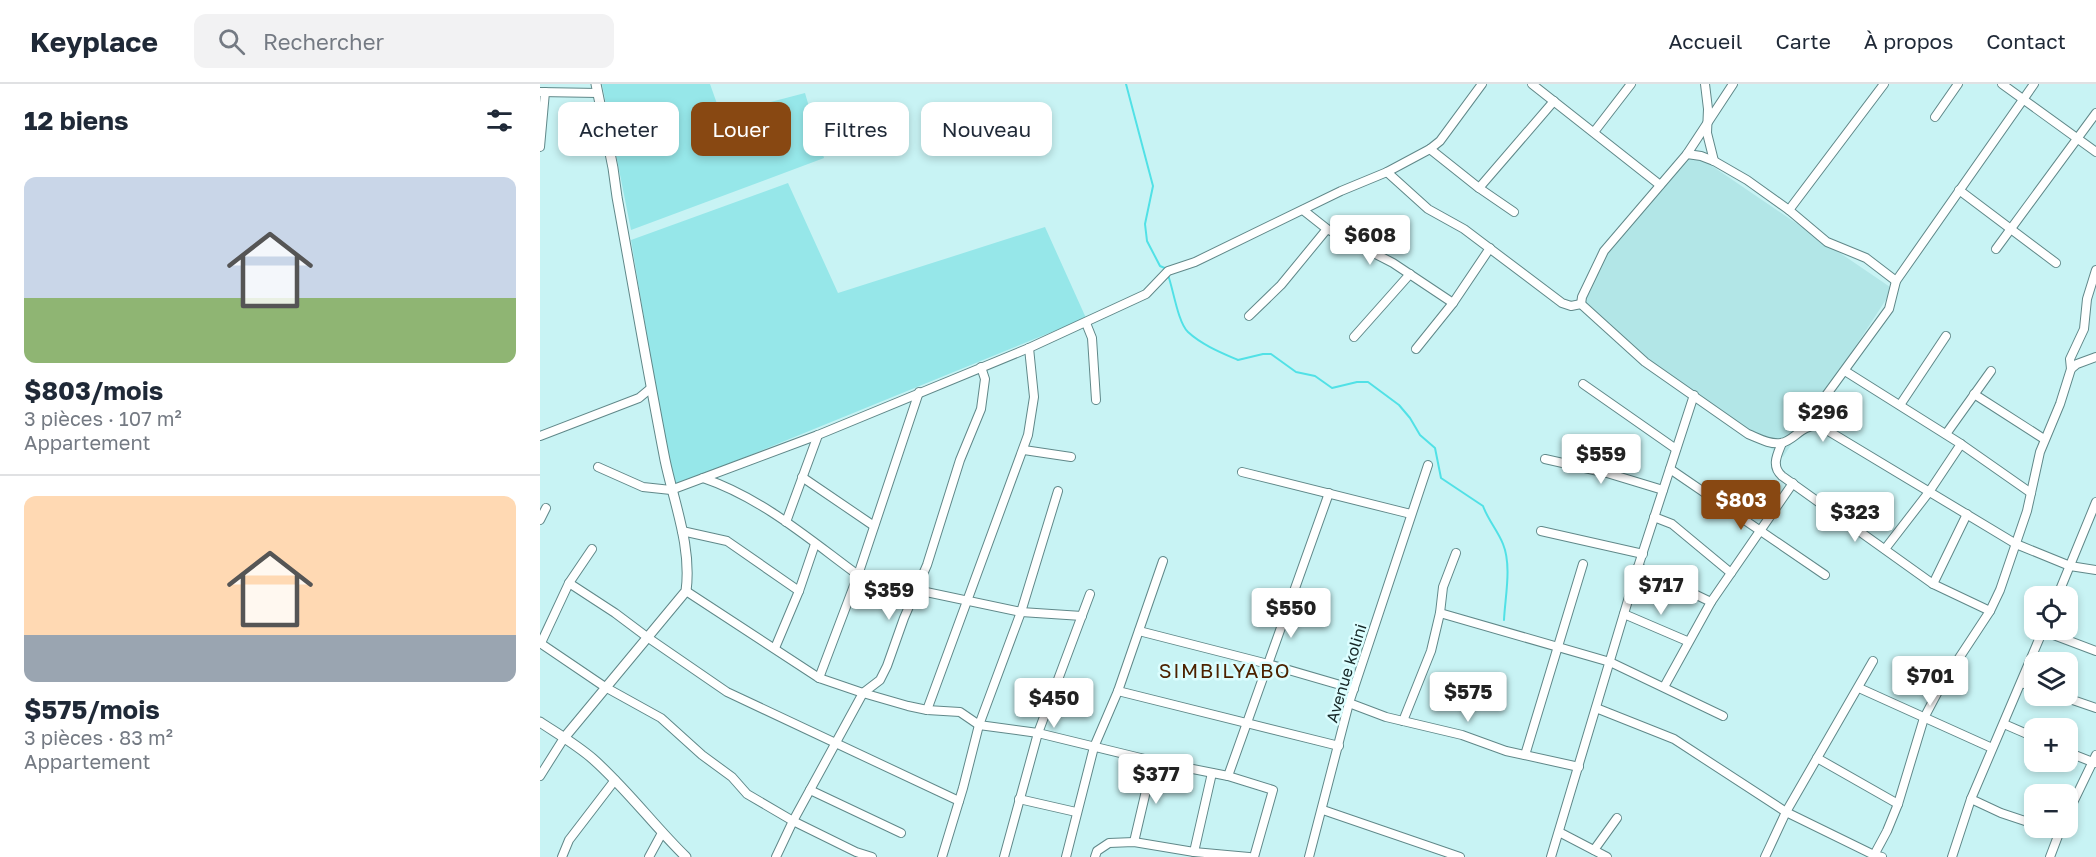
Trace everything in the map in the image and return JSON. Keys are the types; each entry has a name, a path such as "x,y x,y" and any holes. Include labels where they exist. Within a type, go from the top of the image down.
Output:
{"street":[{"path":"598,467 643,488 671,490 818,435 1029,348 1146,294 1168,271 1195,262 1387,172 1430,149 1440,141 1482,84"},
{"path":"1532,84 1660,185"},
{"path":"1594,132 1630,84"},
{"path":"1705,84 1708,109 1707,133 1714,161"},
{"path":"1581,304 1582,297 1604,251 1687,154 1732,84"},
{"path":"1789,210 1884,84"},
{"path":"1935,117 1958,84"},
{"path":"2002,84 2096,152"},
{"path":"1581,304 1645,362 1748,434 1767,442 1782,443 1810,425 1819,405 1888,309 1896,281 2034,84"},
{"path":"540,147 543,92 597,88 651,388 689,571 686,591 564,738 540,776"},
{"path":"1479,188 1554,101"},
{"path":"1996,249 2096,113"},
{"path":"1430,149 1479,188 1514,212"},
{"path":"1687,154 1714,161 1747,180 1789,210 1827,242 1866,258 1896,281"},
{"path":"1387,172 1428,209 1464,229 1562,303 1571,306 1581,304"},
{"path":"1959,190 2056,262"},
{"path":"1303,210 1327,230 1393,263 1453,303"},
{"path":"1249,316 1281,285 1327,230"},
{"path":"1416,349 1453,303 1490,248"},
{"path":"1596,708 1674,739 1786,812 1876,856 1898,804 1924,718 1942,684 1990,610 2016,544 2044,439 2060,404 2071,369 2070,359 2084,329 2086,299 2096,270"},
{"path":"1354,337 1410,274"},
{"path":"1086,322 1092,338 1096,400"},
{"path":"1900,405 1946,336"},
{"path":"927,710 1024,450 1034,396 1029,348"},
{"path":"2071,369 2077,364 2096,357"},
{"path":"776,857 793,821 863,693 880,680 887,666 904,618 927,565 960,460 981,409 985,379 981,367"},
{"path":"1845,370 1946,434 2031,493"},
{"path":"1946,434 1991,371"},
{"path":"1582,384 1677,449"},
{"path":"540,436 639,398 651,388"},
{"path":"819,678 858,575 919,392"},
{"path":"1974,394 2044,439"},
{"path":"1551,857 1638,567 1694,395"},
{"path":"1810,425 1820,426 2016,544 2070,566 2096,570"},
{"path":"786,522 818,435"},
{"path":"1782,443 1775,464 1777,471 1933,584 1990,610"},
{"path":"1885,549 1929,492 1961,444"},
{"path":"1024,450 1071,457"},
{"path":"1545,459 1607,473 1663,490"},
{"name":"Avenue kolini","path":"1309,857 1349,703 1428,465"},
{"path":"1670,469 1761,529 1825,575"},
{"path":"1242,472 1411,514"},
{"path":"802,477 874,526"},
{"path":"703,478 736,491 766,508 858,575 874,581 1021,612 1082,616"},
{"path":"1664,687 1687,641 1711,602 1793,483"},
{"path":"942,857 979,725 1021,612 1058,491"},
{"path":"1228,776 1245,722 1329,493"},
{"path":"2062,586 2096,502"},
{"path":"540,520 546,508"},
{"path":"1933,584 1967,514"},
{"path":"1654,517 1672,524 1731,573"},
{"path":"682,531 727,541 799,591"},
{"path":"1541,531 1643,554"},
{"path":"775,648 799,591 815,544"},
{"path":"592,549 569,583 541,643 605,687 662,718 702,755 732,777 747,794 793,821 856,852 872,857"},
{"path":"1403,721 1431,651 1440,613 1443,587 1456,553"},
{"path":"1065,857 1094,747 1118,692 1163,561"},
{"path":"1526,755 1583,564"},
{"path":"1638,567 1711,602"},
{"path":"569,583 727,692 959,801"},
{"path":"686,591 819,678 863,693 927,710 960,712 979,725 1038,733 1153,761 1228,776 1273,790 1254,857"},
{"path":"1004,857 1038,733 1090,594"},
{"path":"1440,613 1610,662 1723,716"},
{"path":"1624,614 1687,641"},
{"path":"1139,631 1354,689"},
{"path":"1952,857 1971,799 2039,640"},
{"path":"2068,640 2096,651"},
{"path":"1765,857 1786,812 1873,661"},
{"path":"1859,688 1992,748"},
{"path":"1118,692 1339,746"},
{"path":"2078,702 2096,708"},
{"path":"1349,703 1386,717 1462,735 1506,751 1579,767"},
{"path":"540,722 592,759 615,780 686,857"},
{"path":"2004,724 2024,733"},
{"path":"2078,755 2095,760 2078,793"},
{"path":"1818,759 1898,804"},
{"path":"1134,842 1153,761"},
{"path":"1194,852 1212,773"},
{"path":"562,857 569,840 615,780"},
{"path":"810,790 901,833"},
{"path":"1019,799 1076,812"},
{"path":"1971,799 2024,821"},
{"path":"1323,810 1460,857"},
{"path":"1594,850 1617,818"},
{"path":"1559,832 1607,857"},
{"path":"649,857 662,833"},
{"path":"2050,857 2057,838"},
{"path":"1095,857 1097,851 1109,843 1134,842 1194,852 1249,857"}],"shaded area":[{"path":"602,84 710,84 716,102 691,102 691,156 791,156 791,102 771,102 805,93 808,102 803,102 803,156 823,156 824,158 631,230 616,156 679,156 679,102 606,102"},
{"path":"1693,153 1893,289 1783,457 1649,362 1582,303 1605,255"},
{"path":"788,183 838,293 1045,227 1086,318 672,487 631,240"}],"waterway":[{"path":"1126,84 1153,186 1145,224 1147,241 1160,266 1167,269"},
{"path":"1168,275 1184,328 1206,345 1238,360 1271,354 1296,372 1315,376 1332,388 1357,382 1368,382 1399,405 1420,435 1435,448 1441,478 1483,506 1501,539 1506,553 1508,572 1504,620"}],"district":[{"name":"SIMBILYABO","path":"1225,670"}]}
